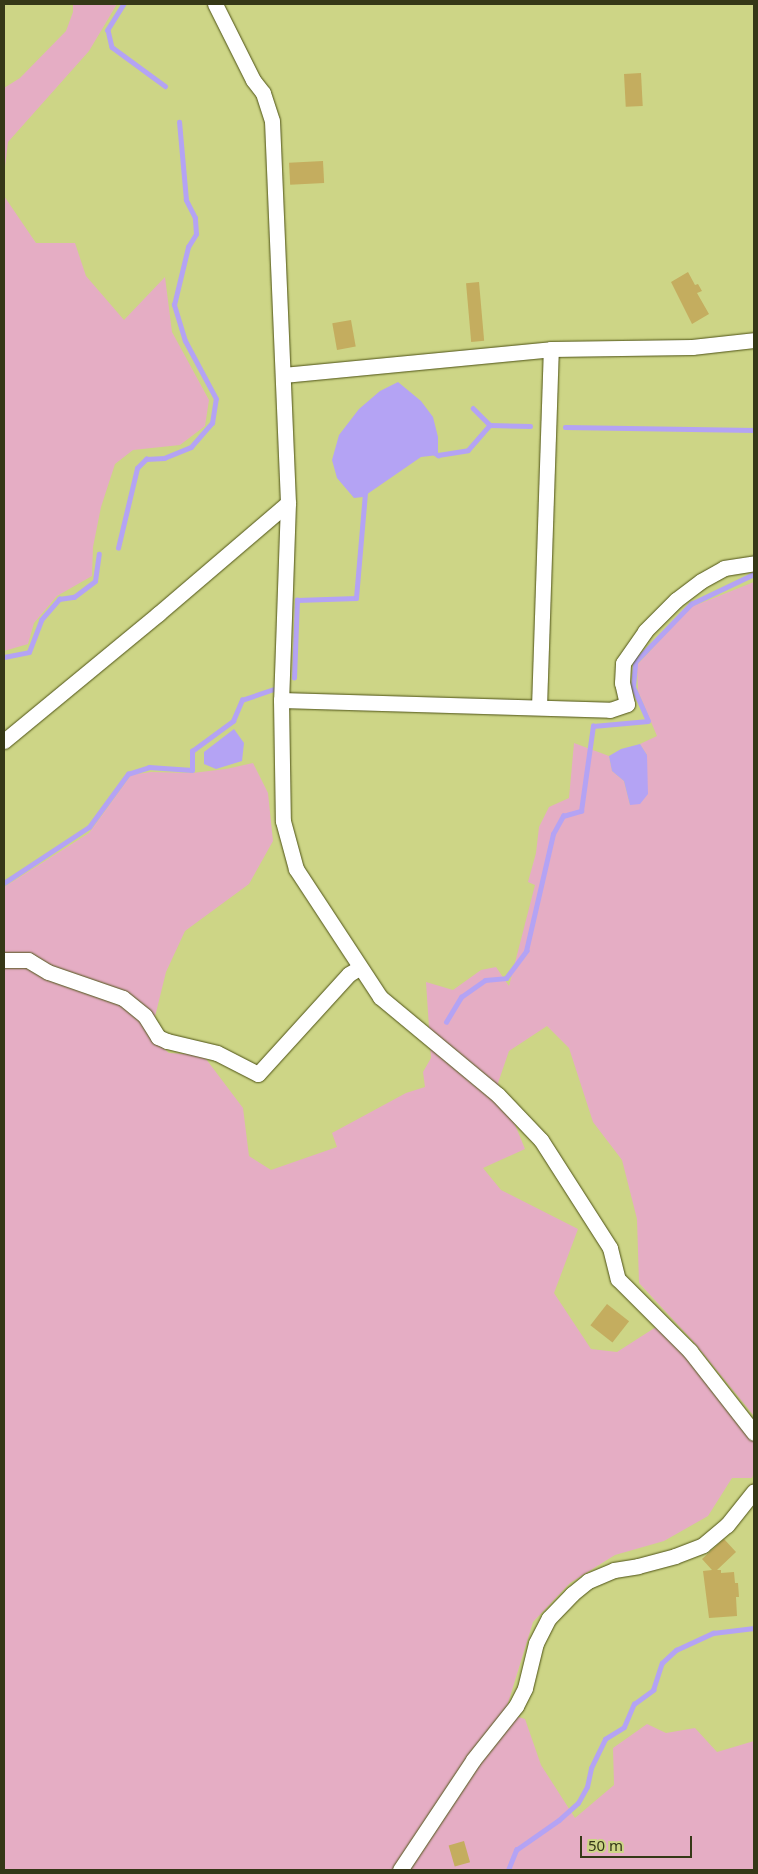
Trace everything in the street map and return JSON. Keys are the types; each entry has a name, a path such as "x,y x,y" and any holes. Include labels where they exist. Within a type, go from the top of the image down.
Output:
{"street":[{"path":"215,4 270,110 288,503 281,700 282,821 296,869 359,968 380,997 498,1095 541,1140 610,1248 618,1279 690,1351 754,1433"},
{"path":"283,375 552,349 692,347 754,340"},
{"path":"539,707 552,349"},
{"path":"4,741 158,614 288,503"},
{"path":"281,700 610,710 627,704 622,683 623,663 645,631 676,600 701,581 724,568 754,563"},
{"path":"4,960 28,960 48,972 123,998 145,1016 158,1037 167,1041 217,1053 258,1074 349,974 359,968"},
{"path":"400,1870 473,1760 516,1706 525,1688 536,1643 549,1618 572,1594 588,1581 614,1570 666,1558 703,1544 727,1525 754,1491"}],"shaded area":[{"path":"73,4 117,4 89,51 8,142 4,175 4,88 20,78 66,31 73,12"},
{"path":"4,196 36,243 75,243 86,276 124,320 165,277 172,332 209,400 205,426 180,445 133,450 115,464 101,507 93,547 92,576 57,596 34,623 28,644 4,651"},
{"path":"398,382 421,401 433,417 438,437 438,455 421,457 363,497 354,498 337,478 332,460 339,435 359,409 380,391"},
{"path":"754,582 754,1416 692,1340 639,1283 637,1219 622,1160 593,1122 569,1048 547,1026 509,1051 498,1083 525,1149 483,1168 501,1190 578,1229 554,1293 591,1349 617,1352 656,1327 696,1366 754,1442 754,1472 752,1478 732,1478 708,1516 664,1541 615,1555 570,1583 533,1622 505,1713 525,1719 541,1765 575,1818 614,1785 613,1748 647,1724 666,1733 695,1728 717,1752 754,1741 754,1870 4,1870 4,887 89,833 131,775 151,772 192,773 226,769 253,763 268,793 273,841 249,884 185,931 166,972 150,1037 169,1053 203,1055 243,1108 249,1156 271,1170 337,1147 332,1133 406,1093 425,1087 423,1072 431,1058 426,982 453,990 481,970 496,967 509,986 535,885 528,882 536,853 539,827 549,807 569,798 574,743 609,756 612,771 624,781 630,805 647,755 640,744 657,736 638,691 637,665 691,607"},
{"path":"234,729 244,743 242,761 216,769 204,764 204,752"},
{"path":"640,744 647,755 648,794 640,804 630,805 624,781 612,771 609,756 621,749"}],"building":[{"path":"641,73 643,106 626,107 624,74"},
{"path":"323,161 324,183 290,185 289,163"},
{"path":"688,272 695,285 698,284 702,291 697,293 709,314 692,324 671,282"},
{"path":"479,282 484,341 471,342 466,283"},
{"path":"351,320 356,347 337,350 332,323"},
{"path":"607,1304 629,1321 612,1343 590,1325"},
{"path":"724,1539 736,1552 717,1570 721,1570 721,1573 734,1572 735,1583 738,1583 739,1597 736,1597 737,1616 709,1618 703,1571 712,1570 702,1559"},
{"path":"464,1841 470,1862 455,1867 449,1845"}],"waterway":[{"path":"124,4 108,30 112,47 165,86"},
{"path":"118,548 137,468 146,459 164,458 191,447 212,423 216,399 185,341 174,305 188,247 196,234 195,218 186,200 179,122"},
{"path":"473,408 490,425 530,426"},
{"path":"435,453 438,455 468,450 490,425"},
{"path":"565,427 754,430"},
{"path":"294,678 297,600 356,598 365,492"},
{"path":"4,657 29,652 41,620 59,599 74,597 95,581 99,554"},
{"path":"446,1022 461,997 485,980 506,978 526,951 553,834 563,816 581,811 593,726 648,721 633,687 635,662 691,604 754,574"},
{"path":"4,883 89,827 128,774 149,767 192,770 192,751 233,721 242,700 274,689"},
{"path":"508,1870 516,1850 559,1820 578,1803 587,1787 591,1768 605,1739 624,1727 634,1704 653,1690 662,1663 676,1650 713,1633 754,1628"}]}
